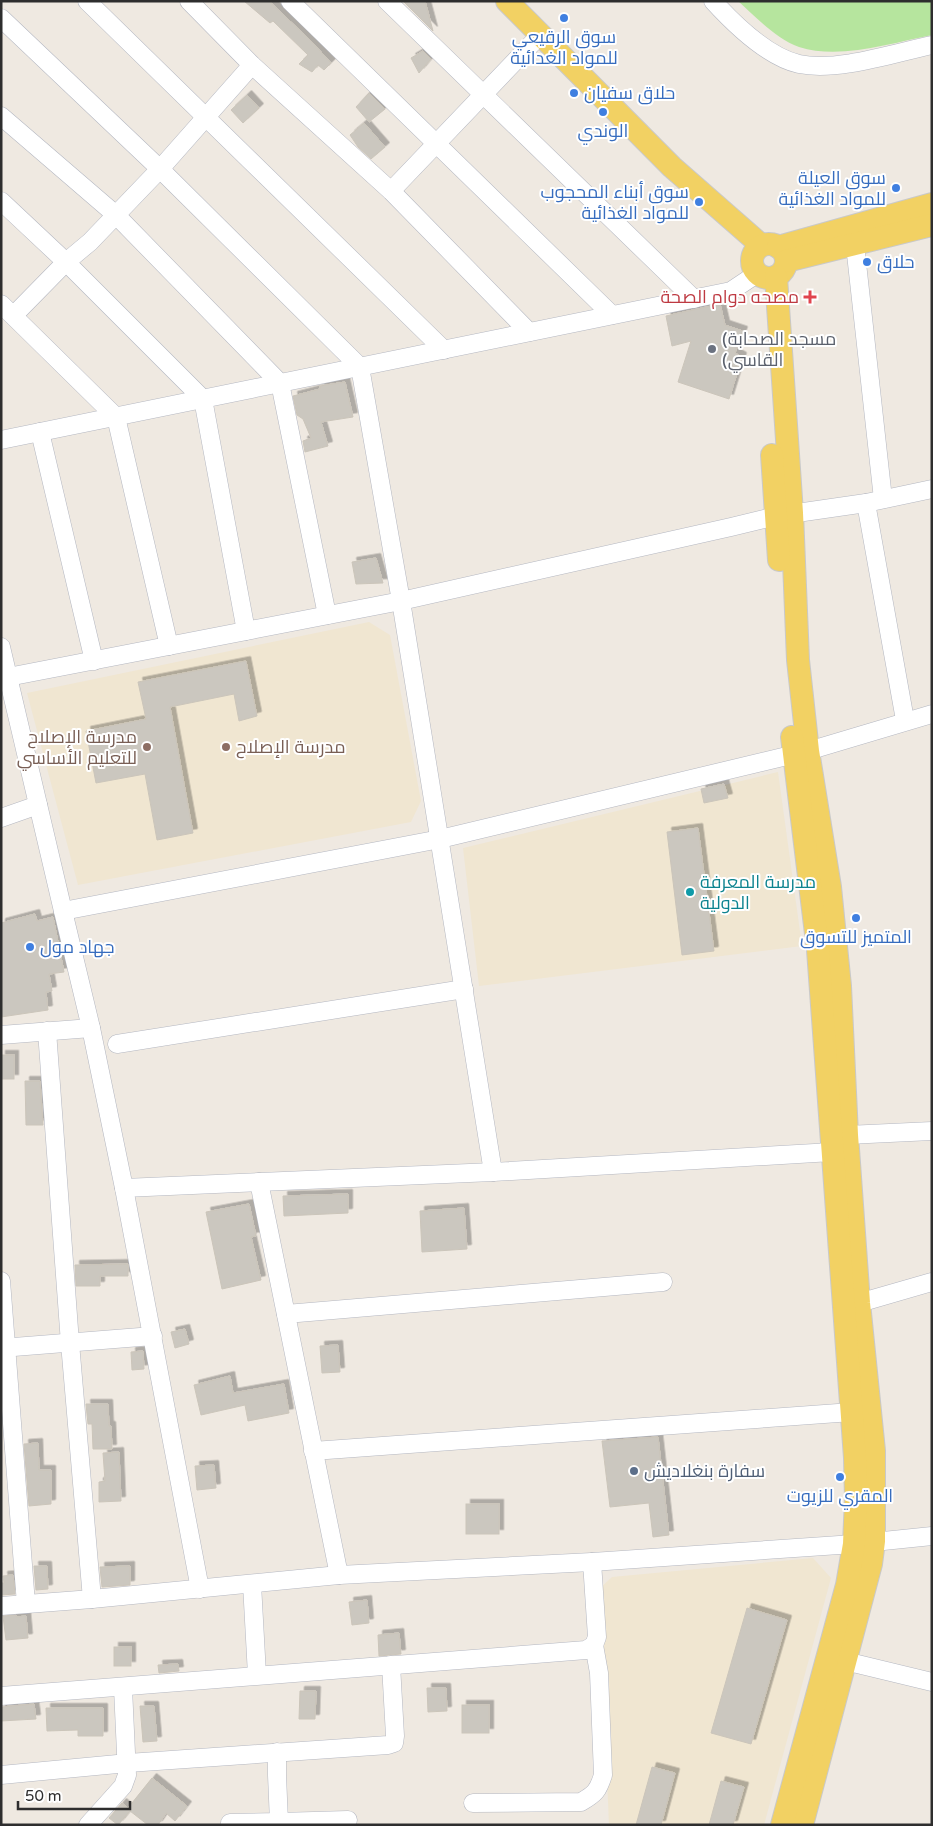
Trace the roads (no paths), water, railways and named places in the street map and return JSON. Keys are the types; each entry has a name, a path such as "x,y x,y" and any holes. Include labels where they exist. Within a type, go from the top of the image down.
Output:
{"main road":[{"path":"507,1 769,263 800,753 818,950 852,1412 856,1499 864,1543 871,1564 802,1825"},
{"path":"769,263 932,204"},
{"path":"769,263 855,245 932,225"},
{"path":"782,1825 847,1585 864,1543 874,1451 859,1303 847,1135 837,948 830,887 800,753"}],"street":[{"path":"87,1 444,350"},
{"path":"189,1 252,65 391,191 529,332"},
{"path":"290,1 612,315"},
{"path":"387,1 694,299"},
{"path":"713,1 759,44 780,58 799,64 822,66 847,63 932,45"},
{"path":"1,18 160,169 360,367 401,601 494,1172"},
{"path":"391,191 540,34"},
{"path":"169,646 116,417 8,310 90,242 160,169 252,65"},
{"path":"1,116 116,215 280,383 327,616"},
{"path":"1,202 66,262 203,399 246,631"},
{"path":"855,245 874,501 905,720"},
{"path":"1,440 731,291 769,263"},
{"path":"40,432 94,660"},
{"path":"8,677 401,601 784,514 874,501 932,489"},
{"path":"1,647 62,911 92,1028 200,1589"},
{"path":"62,911 440,839 800,753 905,720 932,714"},
{"path":"1,818 38,805"},
{"path":"117,1044 464,990"},
{"path":"1,1035 92,1028"},
{"path":"47,1031 70,1342 92,1599"},
{"path":"847,1135 932,1131"},
{"path":"124,1188 494,1172 832,1152"},
{"path":"258,1182 339,1575"},
{"path":"1,1282 4,1347 26,1604"},
{"path":"286,1314 663,1282"},
{"path":"859,1303 932,1282"},
{"path":"4,1347 152,1336"},
{"path":"313,1451 852,1412"},
{"path":"1,1606 339,1575 592,1562 864,1543 932,1536"},
{"path":"473,1803 581,1802 594,1794 600,1785 603,1775 599,1673 594,1645 596,1637 592,1562"},
{"path":"252,1584 257,1675"},
{"path":"1,1696 578,1652 594,1645"},
{"path":"845,1661 932,1682"},
{"path":"1,1774 278,1752 388,1746 394,1743 395,1730 390,1665"},
{"path":"88,1825 123,1786 127,1775 124,1688"},
{"path":"278,1752 276,1775 279,1822"},
{"path":"230,1823 348,1820"}],"place":[{"name":"سوق الرقيعي للمواد الغدائية","path":"564,18"},
{"name":"حلاق سفيان","path":"574,93"},
{"name":"الوندي","path":"603,112"},
{"name":"سوق العيلة للمواد الغذائية","path":"896,188"},
{"name":"سوق أبناء المحجوب للمواد الغذائية","path":"699,202"},
{"name":"حلاق","path":"867,262"},
{"name":"مصحه دوام الصحة","path":"810,297"},
{"name":"(مسجد الصحابة (القاسي","path":"712,349"},
{"name":"مدرسة الإصلاح للتعليم الأساسي","path":"147,747"},
{"name":"مدرسة الإصلاح","path":"226,747"},
{"name":"مدرسة المعرفة الدولية","path":"690,892"},
{"name":"المتميز للتسوق","path":"856,918"},
{"name":"جهاد مول","path":"30,947"},
{"name":"سفارة بنغلاديش","path":"634,1471"},
{"name":"المقري للزيوت","path":"840,1477"}]}
